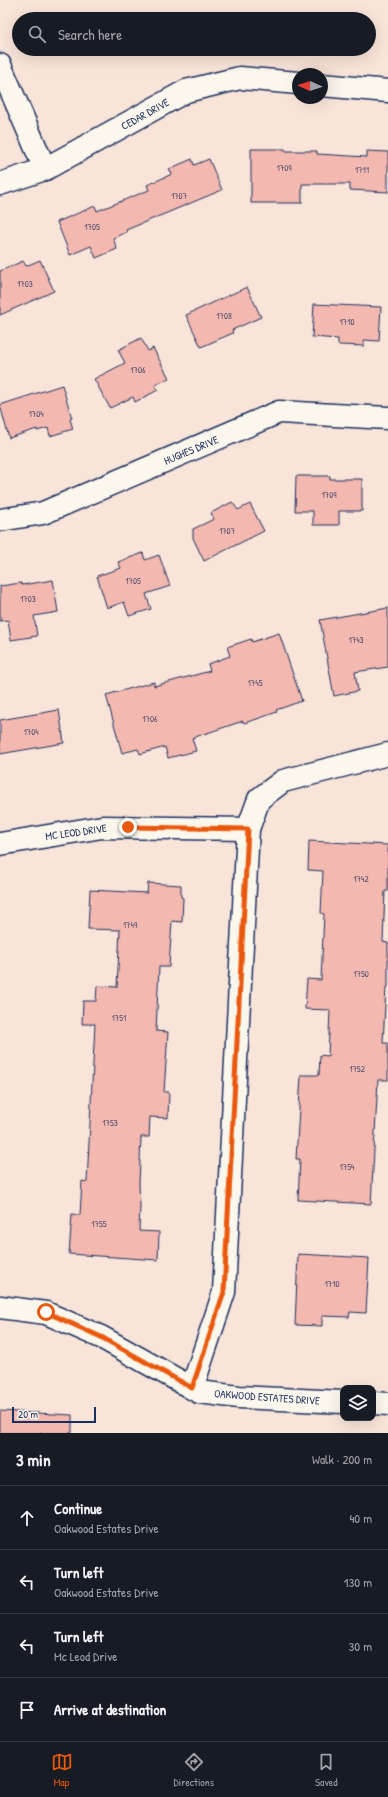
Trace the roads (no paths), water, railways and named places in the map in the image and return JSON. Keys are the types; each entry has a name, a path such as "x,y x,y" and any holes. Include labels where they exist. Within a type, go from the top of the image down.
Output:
{"street":[{"path":"0,65 45,169"},
{"name":"CEDAR DRIVE","path":"0,184 45,169 186,91 240,78 292,82"},
{"path":"328,85 388,90"},
{"name":"HUGHES DRIVE","path":"0,520 43,513 278,412 388,418"},
{"path":"192,1388 224,1292 248,829 259,800 283,781 388,754"},
{"name":"MC LEOD DRIVE","path":"0,844 102,827 248,829"},
{"name":"OAKWOOD ESTATES DRIVE","path":"0,1307 46,1312 101,1337 199,1392 239,1397 340,1402"},
{"path":"376,1403 388,1404"}]}
